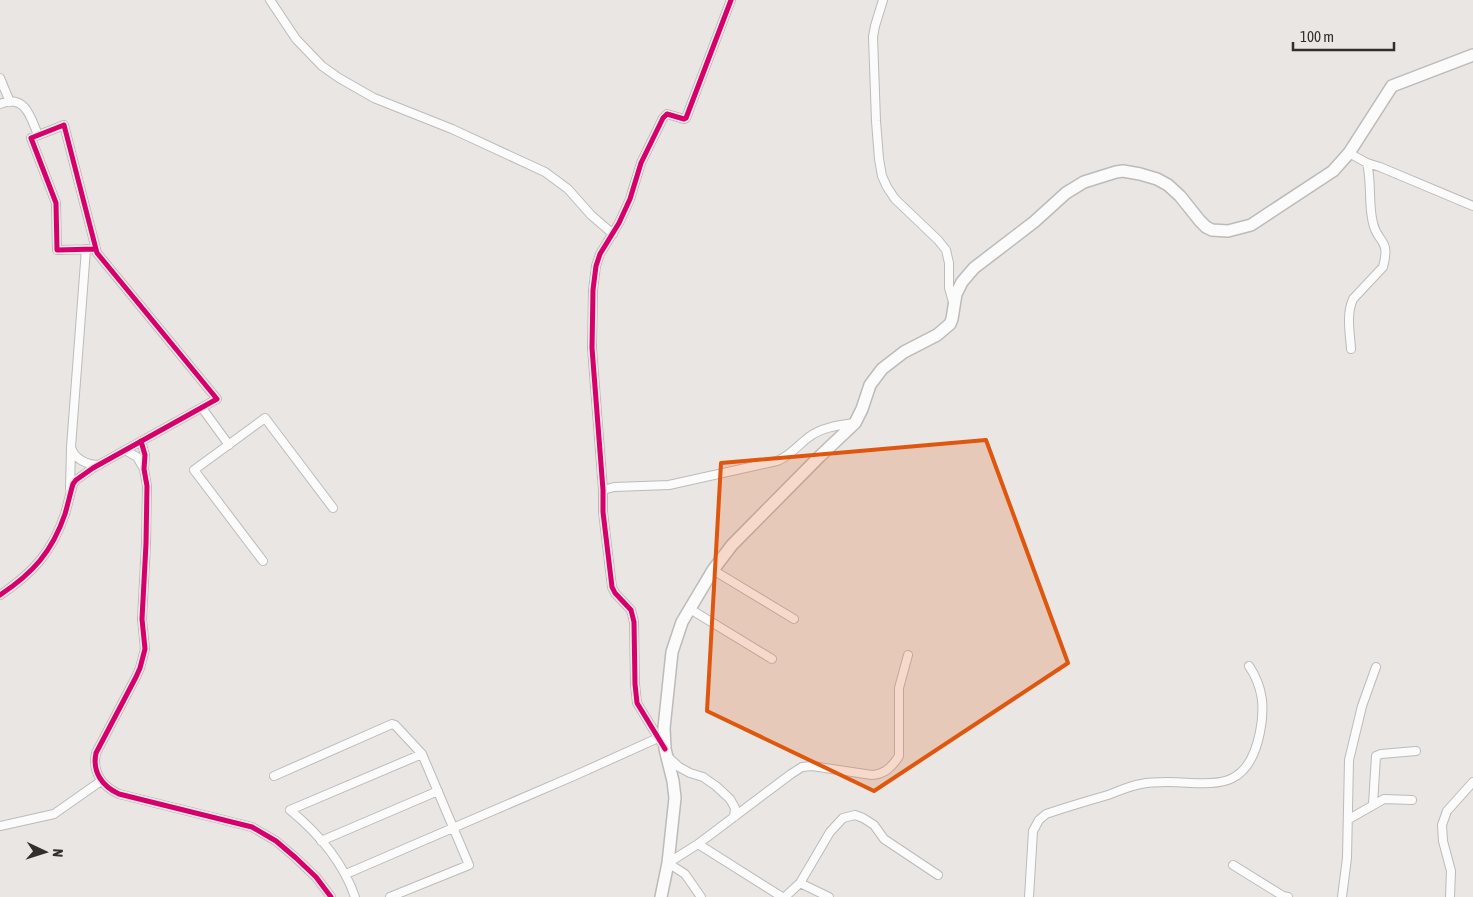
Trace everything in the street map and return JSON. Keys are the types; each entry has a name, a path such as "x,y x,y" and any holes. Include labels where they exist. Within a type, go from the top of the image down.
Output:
{"main road":[{"path":"661,897 668,864 675,790 666,752 664,728 672,657 678,630 727,551 818,457 855,423 862,409 867,390 882,369 904,352 937,335 946,328 952,319 958,288 974,268 1034,222 1059,199 1084,182 1123,171 1149,176 1174,190 1194,215 1206,227 1212,230 1228,231 1252,225 1333,171 1349,153 1392,86 1473,55"}],"street":[{"path":"270,0 296,39 322,66 339,78 374,98 452,129 545,172 568,189 612,234"},
{"path":"731,0 686,118 666,114 663,118 641,163 630,198 600,254 596,266 592,313 603,512 612,587 614,593 631,610 634,622 635,696 637,703 666,752 679,767 703,777 730,799 735,808 734,817"},
{"path":"883,0 873,38 880,169 890,193 946,250 950,263 948,284 954,304"},
{"path":"0,78 10,102"},
{"path":"0,104 20,103 25,107 38,135"},
{"path":"0,595 26,577 47,551 61,525 76,480 125,450 217,399 99,256 64,125 31,138 56,203 57,250 96,249"},
{"path":"1349,153 1367,163 1473,206"},
{"path":"1351,349 1350,306 1353,299 1383,267 1385,260 1386,245 1376,233 1372,221 1371,188 1367,163"},
{"path":"70,494 71,447 86,250"},
{"path":"202,408 229,445"},
{"path":"263,561 194,470 265,418 333,508"},
{"path":"603,490 614,487 669,485 777,460 789,454 815,433 855,423"},
{"path":"141,442 145,455 144,469 147,498 142,618 145,649 133,684 96,753 95,765 101,781 112,790 130,797 241,824 264,833 296,858 316,877 332,897"},
{"path":"71,447 77,457 90,464 99,465"},
{"path":"125,450 137,457 144,469"},
{"path":"714,570 794,619"},
{"path":"690,610 772,659"},
{"path":"701,897 685,874 668,864 802,767 812,766 872,775 888,770 899,756 899,688 908,655"},
{"path":"1029,897 1032,831 1039,820 1046,814 1137,785 1160,782 1218,784 1232,779 1244,769 1255,752 1262,723 1262,695 1249,666"},
{"path":"1342,897 1349,819 1349,760 1362,706 1376,667"},
{"path":"274,776 392,724 395,725 422,754 469,865 390,897"},
{"path":"346,874 658,738"},
{"path":"1373,804 1376,756 1416,751"},
{"path":"355,897 346,874 335,858 290,810 422,754"},
{"path":"0,826 54,814 101,781"},
{"path":"1450,897 1451,870 1442,841 1442,825 1447,811 1473,782"},
{"path":"321,841 438,791"},
{"path":"1349,819 1384,799 1412,800"},
{"path":"786,897 800,883 830,832 843,818 855,816 863,818 874,825 884,839 938,875"},
{"path":"698,844 782,897"},
{"path":"1233,866 1282,896 1288,897"},
{"path":"800,883 829,897"}],"highlighted area":[{"path":"986,440 1068,663 874,791 707,711 721,463"}],"cycle path":[{"path":"665,749 637,703 634,622 631,610 615,593 612,587 603,512 592,348 593,290 596,266 600,254 619,223 630,199 641,163 663,118 667,114 686,118 731,0"},
{"path":"0,595 32,570 47,551 60,527 73,484 76,480 93,468 217,399 97,253 64,125 31,138 56,203 57,250 96,249"},
{"path":"141,441 145,455 144,469 147,486 142,619 145,649 136,677 96,753 97,772 103,783 119,794 252,827 276,841 296,858 316,877 331,897"}]}
